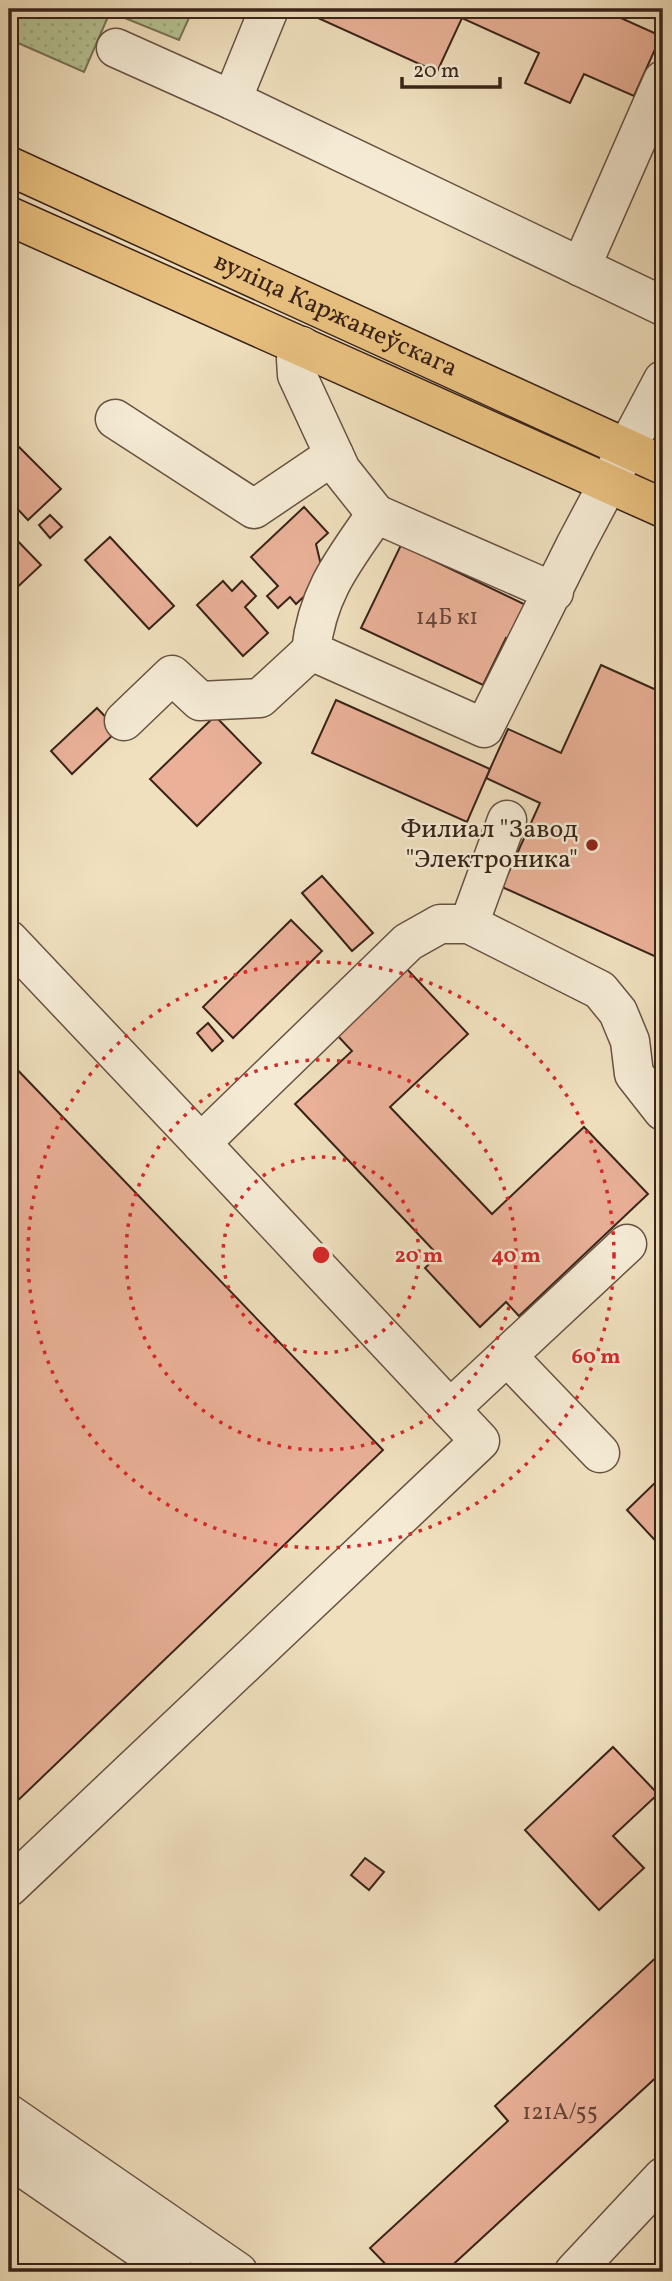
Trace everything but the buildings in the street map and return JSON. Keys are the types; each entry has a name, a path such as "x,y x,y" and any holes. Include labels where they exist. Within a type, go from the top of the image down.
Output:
{"main road":[{"name":"вуліца Каржанеўскага","path":"9,166 663,465"},
{"name":"вуліца Каржанеўскага","path":"9,216 663,508"}],"street":[{"path":"232,100 269,9"},
{"path":"116,48 232,100 663,306"},
{"path":"581,267 663,79"},
{"path":"302,346 296,359 297,375 341,470 376,514 560,580"},
{"path":"310,651 484,728 663,380"},
{"path":"115,419 254,509 334,455"},
{"path":"124,721 172,675 200,701 260,698 310,651 328,586 376,514"},
{"path":"469,925 507,820"},
{"path":"201,1143 408,942 440,924 469,925 600,990 618,1012 630,1041 634,1074 663,1111"},
{"path":"9,940 480,1441 9,1887"},
{"path":"450,1409 627,1244"},
{"path":"507,1356 600,1452"},
{"path":"9,2114 238,2272"},
{"path":"9,2158 174,2272"},
{"path":"574,2272 663,2177"}],"green space":[{"path":"9,9 193,9 179,40 110,12 84,72 9,39"}],"place":[{"name":"Филиал \"Завод \"Электроника\"","path":"592,845"}]}
